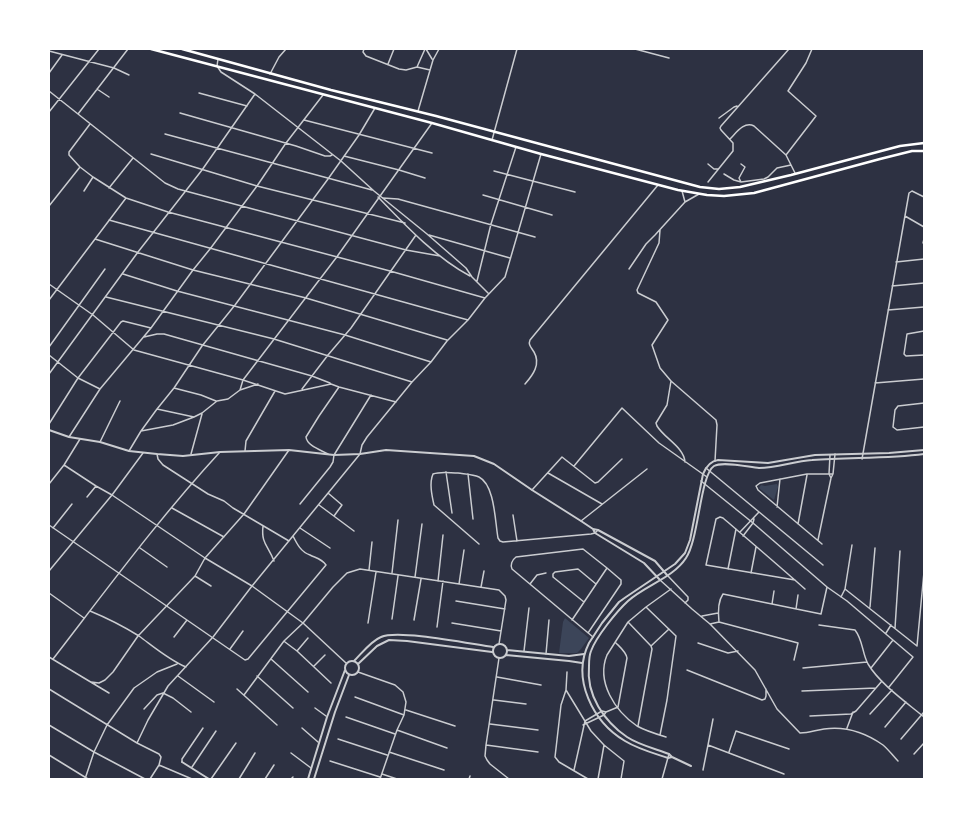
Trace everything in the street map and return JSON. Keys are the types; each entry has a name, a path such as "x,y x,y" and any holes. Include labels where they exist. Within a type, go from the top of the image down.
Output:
{"main road":[{"path":"151,49 432,123 541,154 699,194 724,196 754,193 912,151 924,151"},
{"path":"182,49 270,74 494,131 700,187 719,189 735,188 796,174 900,146 924,143"}],"street":[{"path":"49,112 99,49"},
{"path":"78,114 128,49"},
{"path":"270,74 279,57 286,49"},
{"path":"364,49 363,52 366,56 399,69 406,70 417,67 430,70"},
{"path":"388,64 394,49"},
{"path":"417,67 425,49"},
{"path":"425,49 433,60"},
{"path":"418,112 433,60 439,49"},
{"path":"492,140 517,49"},
{"path":"635,49 669,58"},
{"path":"708,182 732,151 733,143 720,128 789,49"},
{"path":"786,155 816,116 788,90 806,63 812,49"},
{"path":"49,51 114,68 129,75"},
{"path":"49,73 62,55"},
{"path":"218,59 217,66 219,70 255,94 341,161 374,191 416,235 440,256 477,281 489,294"},
{"path":"97,90 108,97"},
{"path":"49,91 165,183 184,191 406,250 440,256"},
{"path":"198,93 247,106"},
{"path":"49,374 57,361 93,315 168,212 202,170 255,94"},
{"path":"69,437 100,390 151,328 177,290 210,249 257,186 286,143 323,95"},
{"path":"719,118 739,105"},
{"path":"129,451 141,431 174,388 188,365 235,306 341,161 375,108"},
{"path":"180,113 286,143 325,156 332,155"},
{"path":"304,120 359,135 415,147 432,153"},
{"path":"240,390 243,380 336,258 432,123"},
{"path":"90,124 69,152 69,155 80,167 93,177 126,198 168,212 225,228 390,271 485,298"},
{"path":"730,139 742,127 750,124 754,126 786,155 796,174"},
{"path":"165,134 374,191"},
{"path":"477,281 491,224 516,147"},
{"path":"151,154 257,186 368,213 405,224"},
{"path":"137,743 163,693 213,637 252,586 360,454 367,437 412,382 505,277 524,207 541,154"},
{"path":"344,156 425,178"},
{"path":"109,188 133,158"},
{"path":"708,164 714,169 718,169"},
{"path":"741,164 745,167 739,178 741,182"},
{"path":"724,174 741,182 764,179 777,168 791,166"},
{"path":"49,206 80,167"},
{"path":"494,171 575,192"},
{"path":"84,191 93,177"},
{"path":"525,384 536,369 536,358 529,345 530,340 659,185"},
{"path":"681,190 685,202"},
{"path":"862,459 909,193 914,191 924,197"},
{"path":"629,269 646,244 685,202 699,194"},
{"path":"483,195 552,215"},
{"path":"379,196 428,234 466,268 472,277"},
{"path":"49,300 126,198"},
{"path":"383,198 398,199 535,237"},
{"path":"904,215 924,227"},
{"path":"109,220 468,320"},
{"path":"660,230 659,243 637,290 638,293 656,302 668,320 652,345 660,368 671,381 716,420 715,461"},
{"path":"428,234 510,258"},
{"path":"302,390 328,355 361,315 416,235"},
{"path":"95,239 193,270 306,298 448,341"},
{"path":"923,243 924,239"},
{"path":"896,262 924,259"},
{"path":"49,347 105,270"},
{"path":"123,274 345,335 431,362"},
{"path":"892,286 924,283"},
{"path":"49,284 93,315 134,350 258,384 284,394 331,384"},
{"path":"106,297 274,339 412,382"},
{"path":"888,310 924,307"},
{"path":"49,424 78,378 122,321 151,328"},
{"path":"924,331 908,334 904,354 906,356 924,355"},
{"path":"144,337 164,334 202,346 259,360 312,376 340,387 396,402"},
{"path":"49,355 78,378 100,390"},
{"path":"875,383 924,379"},
{"path":"671,381 667,405 656,423 685,457 685,462"},
{"path":"141,431 173,426 202,413 217,401 228,399 240,390 258,384"},
{"path":"328,454 308,443 306,437 340,387"},
{"path":"174,388 201,394 217,401"},
{"path":"245,451 246,441 275,391"},
{"path":"300,504 330,467 333,462 334,455 371,395"},
{"path":"100,442 120,401"},
{"path":"924,403 898,406 895,410 893,427 897,430 924,427"},
{"path":"574,466 622,408 654,439 707,477"},
{"path":"157,409 194,417"},
{"path":"191,454 202,413"},
{"path":"50,432 100,442 129,451 183,456 220,452 289,450 334,455 360,454 386,450 474,456 494,464 593,529 598,530 655,561 688,597 688,600 685,603"},
{"path":"50,482 64,465 80,439"},
{"path":"90,682 99,683 105,680 122,660 138,636 195,576 205,558 244,514 289,450"},
{"path":"672,757 668,758 626,742 599,718 583,684 584,654 593,637 619,602 664,572 680,559 688,546 701,480 706,468 715,461 768,463 804,456 924,450"},
{"path":"53,659 140,548 156,525 220,452"},
{"path":"49,571 112,495 143,453"},
{"path":"157,454 158,459 163,465 208,494 224,501 233,508 289,540"},
{"path":"830,454 828,474 831,478"},
{"path":"818,540 833,474 835,454"},
{"path":"691,766 669,754 628,738 614,726 602,711 590,690 588,672 590,652 611,620 624,605 636,595 667,575 686,558 692,546 709,471 719,464 768,467 804,460 862,459 924,454"},
{"path":"532,490 562,457 595,483 604,477 622,459"},
{"path":"64,465 112,495 205,558 252,586 303,623 346,663"},
{"path":"706,468 823,565"},
{"path":"581,521 647,469"},
{"path":"446,472 452,513"},
{"path":"479,544 434,504 432,495 433,474 446,472 468,474 480,478 486,483 491,490 498,538 500,541 517,541 595,533 598,530"},
{"path":"548,473 602,504"},
{"path":"468,474 473,519"},
{"path":"822,544 758,490 756,486 760,483 807,474 833,474"},
{"path":"798,524 807,474"},
{"path":"777,506 780,479"},
{"path":"701,480 750,520 827,588 886,633 913,657 889,687"},
{"path":"87,497 96,486"},
{"path":"328,493 342,504 334,516"},
{"path":"54,528 72,504"},
{"path":"319,505 354,531"},
{"path":"172,508 224,537"},
{"path":"743,536 759,512"},
{"path":"512,515 517,541"},
{"path":"795,580 706,565 714,522 718,517 723,518 743,536 756,546 795,580 805,589"},
{"path":"739,532 750,520 754,519"},
{"path":"392,574 398,520"},
{"path":"415,578 422,524"},
{"path":"49,525 245,660 248,659 326,565 316,557 304,552 298,547 293,536"},
{"path":"263,526 262,538 274,561"},
{"path":"300,528 330,548"},
{"path":"593,529 595,533 644,563 660,580 738,651 755,670 766,687 777,709 800,734 825,729 847,728 864,734 884,746 898,761"},
{"path":"728,569 736,529"},
{"path":"438,581 443,535"},
{"path":"369,570 372,542"},
{"path":"840,597 846,589 852,545"},
{"path":"751,573 756,546"},
{"path":"140,548 167,567"},
{"path":"870,607 875,548"},
{"path":"588,633 622,584 621,580 586,550 581,549 516,557 513,560 511,567 572,620 588,633 593,637"},
{"path":"459,584 464,550"},
{"path":"895,628 900,551"},
{"path":"572,620 607,568"},
{"path":"244,695 284,641 303,623 333,587 347,573 360,569 481,587 503,592 506,600 500,644"},
{"path":"584,602 553,577 553,574 555,572 578,569 596,584"},
{"path":"481,587 484,571"},
{"path":"368,623 376,572"},
{"path":"846,589 917,646 924,572"},
{"path":"530,584 537,575 546,573"},
{"path":"392,620 399,575"},
{"path":"195,576 211,586"},
{"path":"414,620 421,578"},
{"path":"437,627 443,582"},
{"path":"719,622 718,614 720,598 723,594 821,614 827,588"},
{"path":"666,737 638,726 626,718 604,684 604,660 628,622 671,589"},
{"path":"772,604 774,592"},
{"path":"49,593 84,618"},
{"path":"796,609 798,595"},
{"path":"456,601 505,609"},
{"path":"646,607 676,636 667,700 660,735"},
{"path":"524,651 529,608"},
{"path":"90,611 112,620 138,636 177,664 186,667"},
{"path":"701,616 718,614"},
{"path":"174,637 187,620"},
{"path":"546,654 549,620"},
{"path":"628,622 651,646 652,649 638,726"},
{"path":"710,624 719,622 798,643 794,660"},
{"path":"452,623 502,631"},
{"path":"819,625 855,630 860,635 867,662 871,668 892,690 924,717"},
{"path":"886,633 891,625"},
{"path":"651,646 668,629"},
{"path":"230,649 243,631"},
{"path":"346,663 354,661 380,637 388,634 432,638 493,647 500,644"},
{"path":"297,651 308,638"},
{"path":"358,664 378,646 389,640 407,640 492,652 499,658 506,656 568,661 583,664"},
{"path":"871,668 893,640"},
{"path":"284,641 314,666 330,683"},
{"path":"616,642 624,650 627,658 618,707"},
{"path":"500,644 503,644 507,650 506,656"},
{"path":"698,644 728,652 738,651"},
{"path":"492,652 493,647"},
{"path":"507,650 569,656 584,654"},
{"path":"314,666 325,655"},
{"path":"49,657 109,693"},
{"path":"499,658 485,756 490,764 509,779"},
{"path":"271,659 308,692"},
{"path":"349,675 353,676 358,672 358,664 354,661"},
{"path":"802,668 867,662"},
{"path":"308,779 318,742 345,670 346,663"},
{"path":"85,778 94,752 107,725 134,688 157,672 177,664"},
{"path":"345,670 349,675"},
{"path":"687,670 762,700 765,699 766,696 766,687"},
{"path":"330,761 380,778 396,730 404,715 406,697 399,688 395,685 358,672"},
{"path":"567,672 566,690 561,705 555,758 588,779"},
{"path":"314,779 335,712 349,675"},
{"path":"178,676 214,702"},
{"path":"258,676 292,708"},
{"path":"496,677 541,685"},
{"path":"847,728 853,712 882,680"},
{"path":"802,691 876,688"},
{"path":"237,689 277,725"},
{"path":"49,690 137,743 159,754 161,757 159,765 150,779"},
{"path":"566,690 574,701 584,721 604,745 624,761 621,779"},
{"path":"870,714 892,690"},
{"path":"144,709 157,695 163,693 173,698 191,712"},
{"path":"355,697 404,715"},
{"path":"494,700 526,704"},
{"path":"885,727 906,702"},
{"path":"583,725 618,707"},
{"path":"315,708 327,717"},
{"path":"405,710 455,726"},
{"path":"574,770 584,721 602,711"},
{"path":"810,716 850,714 853,712"},
{"path":"901,739 924,712"},
{"path":"346,717 395,734"},
{"path":"703,770 713,719"},
{"path":"489,724 538,730"},
{"path":"49,725 94,752 145,779"},
{"path":"204,728 182,759 182,762 210,779 236,743"},
{"path":"302,728 318,742"},
{"path":"396,730 447,748"},
{"path":"191,768 216,731"},
{"path":"729,752 736,731 789,749"},
{"path":"338,739 388,756"},
{"path":"914,754 924,743"},
{"path":"486,745 538,752"},
{"path":"598,779 604,745"},
{"path":"708,745 784,774"},
{"path":"389,752 444,770"},
{"path":"291,753 311,768"},
{"path":"239,779 255,754"},
{"path":"662,779 669,754"},
{"path":"49,755 88,779"},
{"path":"159,765 192,779"},
{"path":"265,779 274,766"},
{"path":"382,774 397,779"}],"shaded area":[{"path":"777,484 778,487 774,500 759,488 761,485 765,486"},
{"path":"565,618 589,638 577,653 559,653 563,622"}]}
